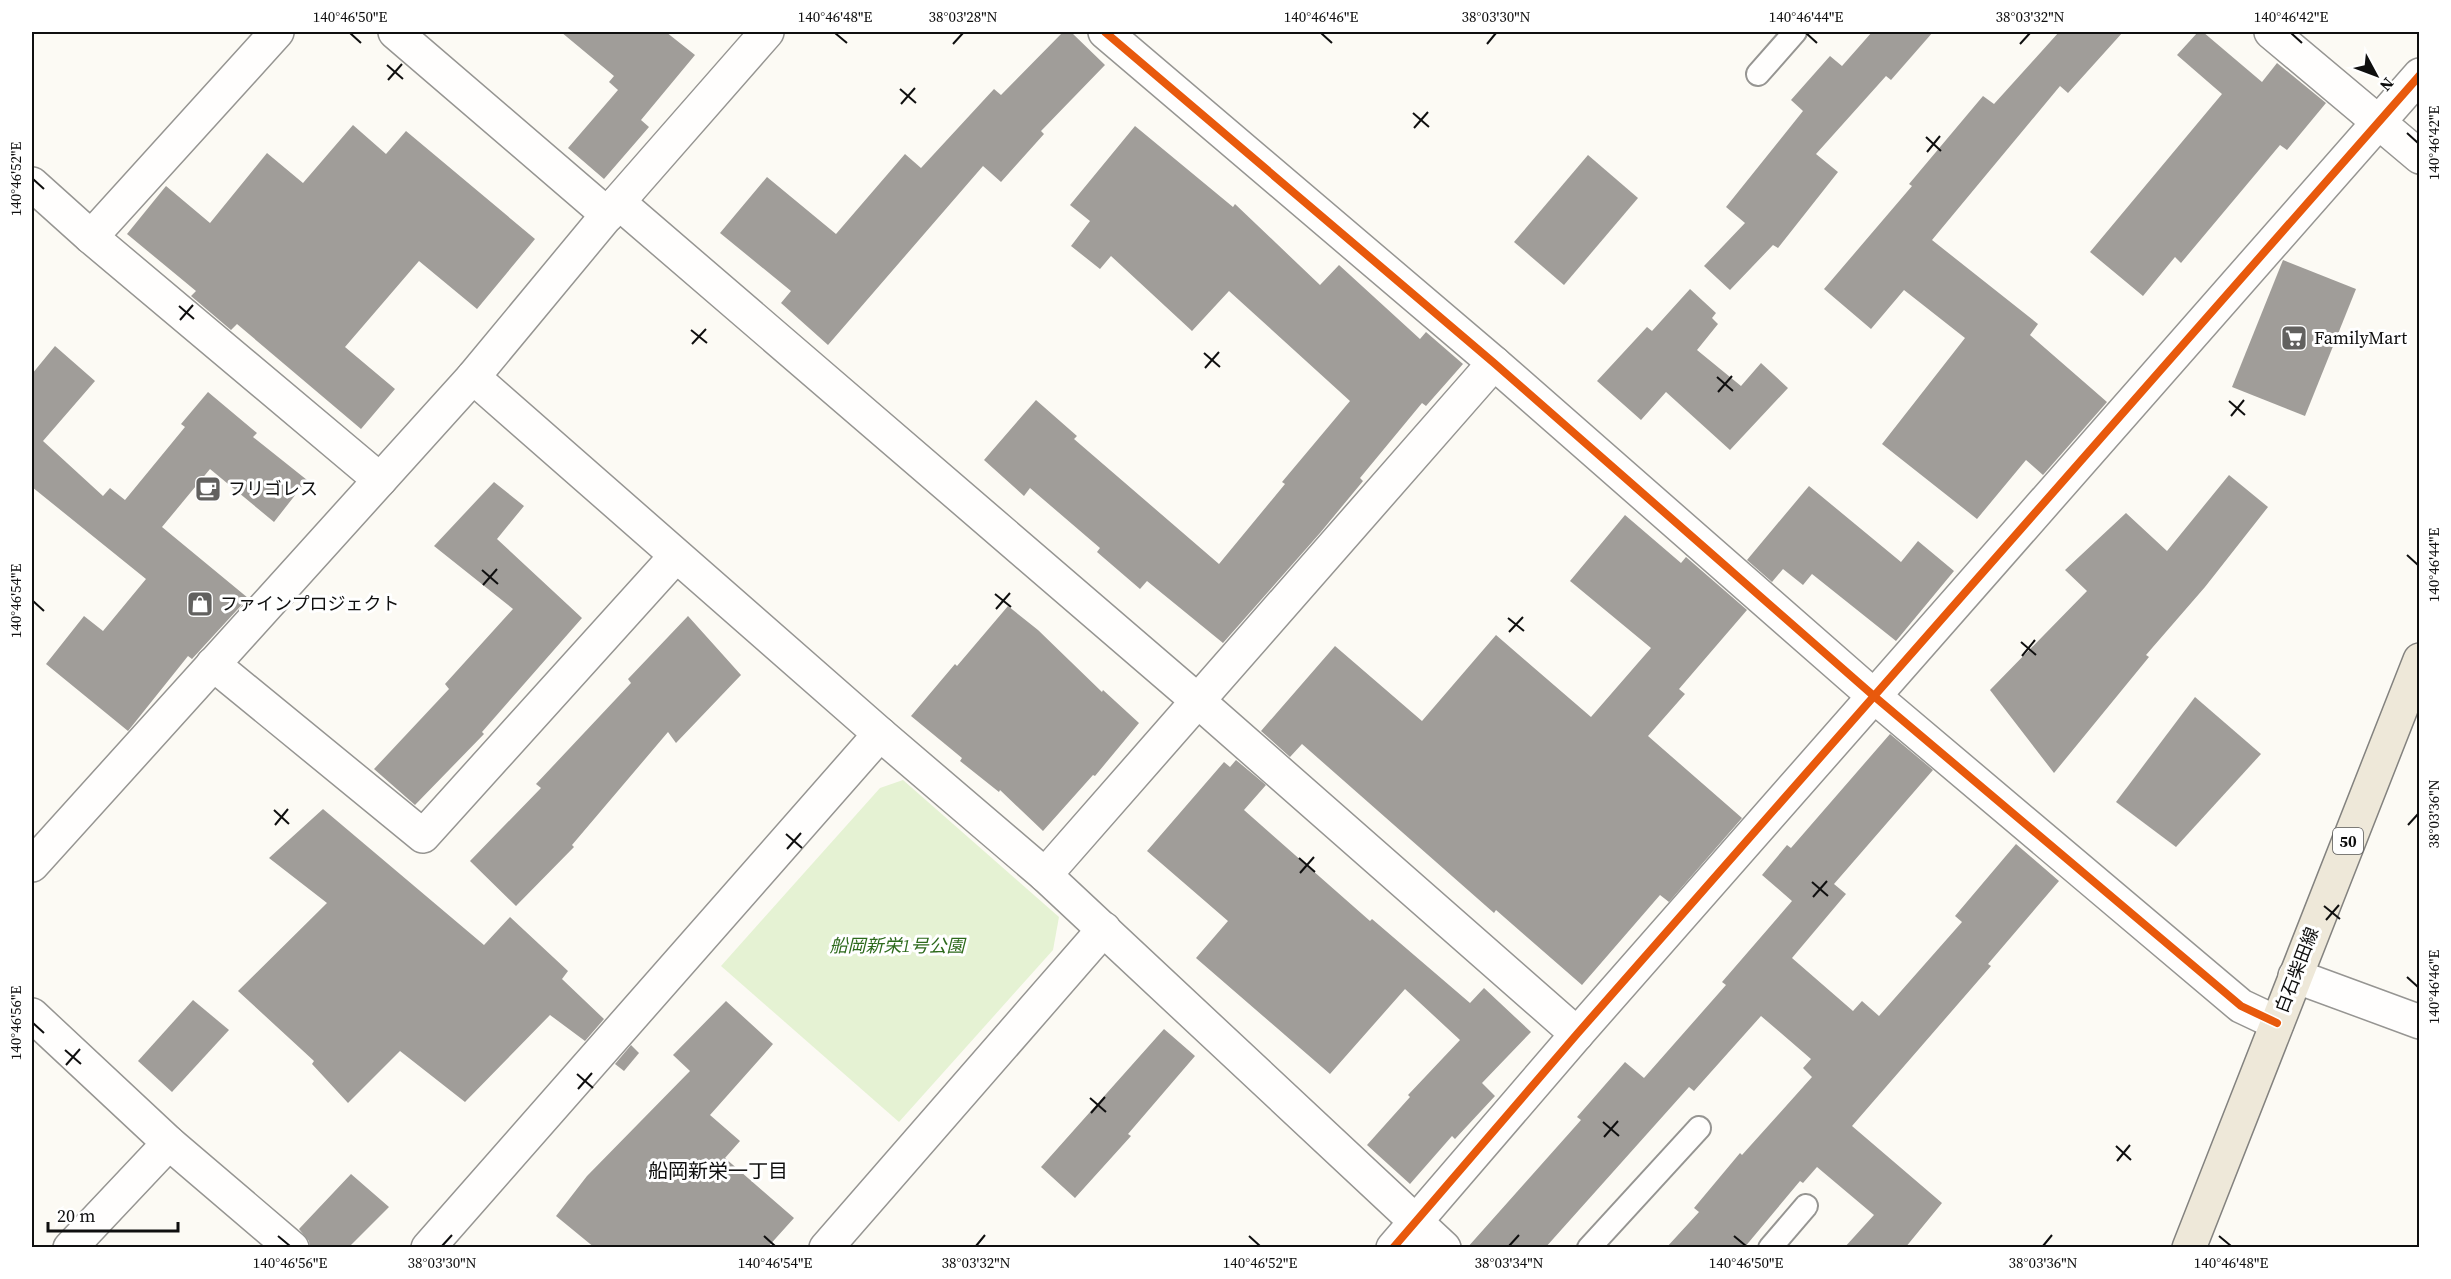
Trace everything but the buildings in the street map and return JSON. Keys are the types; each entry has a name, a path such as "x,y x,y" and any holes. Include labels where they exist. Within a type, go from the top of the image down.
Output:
{"main road":[{"name":"白石柴田線","path":"2189,1248 2420,660"}],"street":[{"path":"91,237 277,32"},
{"path":"395,32 613,209 1198,701 1576,1034"},
{"path":"32,865 473,378 613,209 767,32"},
{"path":"1105,32 1494,363 1875,697 2241,1006 2277,1023"},
{"path":"2271,32 2420,157"},
{"path":"1393,1248 1576,1034 1875,697 2420,75"},
{"path":"32,184 91,237 380,480"},
{"path":"1045,875 1494,363"},
{"path":"473,378 1045,875 1444,1248"},
{"path":"213,664 423,836 676,556"},
{"path":"428,1248 880,734"},
{"path":"826,1248 1104,929"},
{"path":"2295,976 2420,1022"},
{"path":"32,1015 169,1143 292,1248"},
{"path":"70,1248 169,1143"}],"lane":[{"path":"1758,74 1795,32"},
{"path":"1589,1248 1699,1128"},
{"path":"1770,1248 1806,1206"}],"green space":[{"name":"船岡新栄1号公園","path":"903,780 1059,917 1053,950 899,1122 721,966 880,788"}],"cycle path":[{"path":"1105,32 1494,363 1875,697 2241,1006 2277,1023"},
{"path":"1393,1248 1577,1034 2420,75"}],"place":[{"name":"FamilyMart","path":"2294,338"},
{"name":"フリゴレス","path":"208,489"},
{"name":"ファインプロジェクト","path":"200,604"}],"district":[{"name":"船岡新栄一丁目","path":"718,1171"}]}
